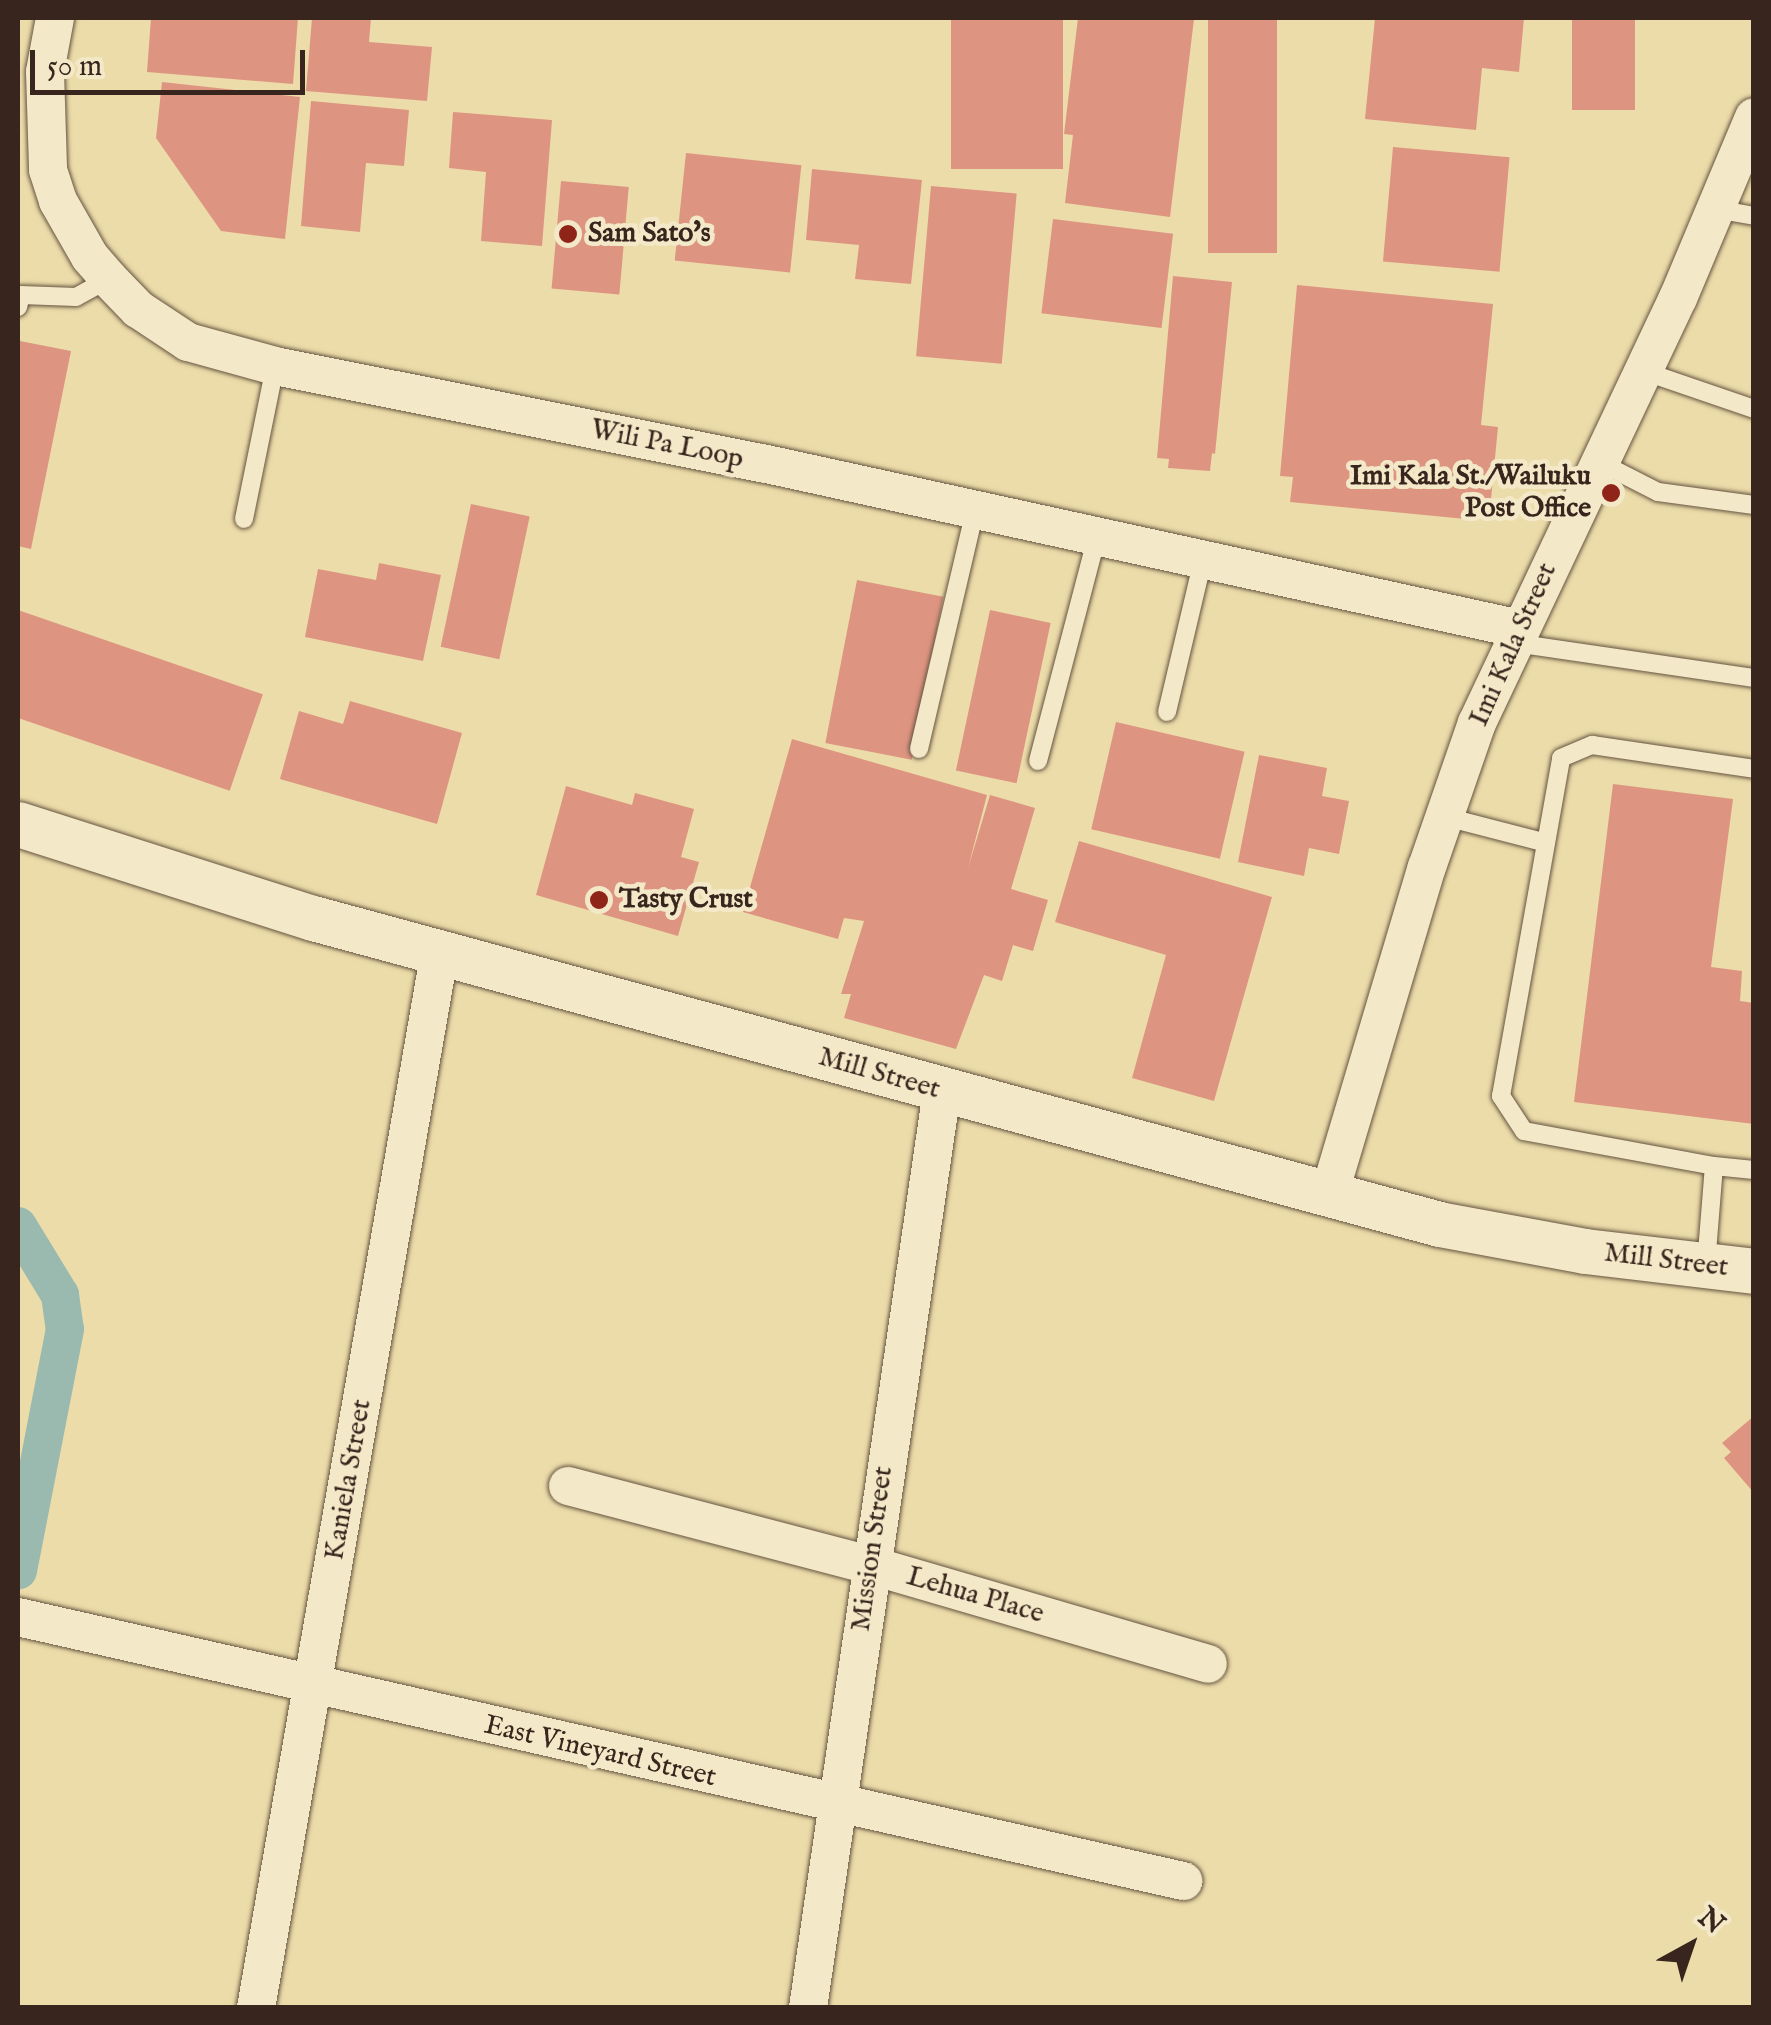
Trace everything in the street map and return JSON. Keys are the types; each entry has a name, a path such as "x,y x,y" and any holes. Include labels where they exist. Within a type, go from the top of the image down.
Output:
{"street":[{"name":"Wili Pa Loop","path":"55,18 45,72 48,170 72,228 109,278 138,309 188,342 275,366 1097,536 1516,636"},
{"name":"Imi Kala Street","path":"1329,1194 1398,960 1478,723 1643,371 1754,116"},
{"path":"1718,202 1754,150"},
{"name":"Mill Street","path":"18,824 313,918 1439,1224 1567,1248 1754,1271"},
{"name":"Kaniela Street","path":"256,2008 440,952"},
{"name":"Mission Street","path":"808,2008 942,1092"},
{"name":"Lehua Place","path":"568,1486 870,1565 1208,1664"},
{"name":"East Vineyard Street","path":"18,1617 835,1806 1183,1881"}],"lane":[{"path":"1718,202 1754,216"},
{"path":"18,307 21,295 76,297 109,278"},
{"path":"244,519 275,366"},
{"path":"1643,371 1754,408"},
{"path":"1599,462 1658,492 1754,505"},
{"path":"919,749 975,510"},
{"path":"1038,760 1097,536"},
{"path":"1166,712 1204,560"},
{"path":"1516,636 1754,678"},
{"path":"1754,769 1592,744 1561,758 1543,842 1501,1096 1524,1131 1754,1170"},
{"path":"1446,817 1543,842"},
{"path":"1706,1265 1714,1166"}],"building":[{"path":"151,18 298,18 293,84 147,72"},
{"path":"312,18 371,18 369,42 432,47 427,101 306,91"},
{"path":"951,18 1063,18 1063,169 951,169"},
{"path":"1078,18 1194,19 1170,217 1065,203 1073,135 1064,134"},
{"path":"1208,18 1277,18 1277,253 1208,253"},
{"path":"1375,18 1524,18 1519,72 1482,68 1476,130 1365,119"},
{"path":"1572,18 1635,18 1635,110 1572,110"},
{"path":"162,82 300,97 285,239 221,231 156,138"},
{"path":"311,101 409,110 404,166 366,163 360,232 301,226"},
{"path":"453,112 552,120 542,246 481,241 486,172 449,168"},
{"path":"1393,147 1510,157 1500,272 1383,262"},
{"path":"686,153 801,165 790,273 675,260"},
{"path":"812,169 922,180 911,284 855,279 859,245 806,240"},
{"path":"561,181 629,187 619,295 552,289"},
{"path":"931,186 1017,193 1002,364 916,356"},
{"path":"1053,219 1173,234 1162,328 1041,313"},
{"path":"1173,276 1232,282 1215,454 1212,453 1210,471 1168,468 1169,459 1157,458"},
{"path":"1297,285 1493,304 1481,425 1498,427 1491,499 1478,498 1476,520 1290,502 1293,477 1280,476"},
{"path":"20,341 71,351 31,549 18,546"},
{"path":"471,504 530,516 499,659 441,647"},
{"path":"379,563 441,575 423,661 305,637 318,569 376,580"},
{"path":"857,580 943,597 912,760 825,743"},
{"path":"18,610 263,694 230,791 18,718"},
{"path":"990,610 1051,623 1017,783 956,770"},
{"path":"350,701 462,733 437,824 280,779 299,711 343,724"},
{"path":"1116,722 1245,752 1220,859 1091,829"},
{"path":"792,739 987,795 968,868 990,795 1035,808 1011,889 1048,900 1033,951 1013,945 1002,981 984,975 956,1049 844,1018 851,994 841,994 864,921 844,918 838,939 743,912"},
{"path":"1259,755 1327,768 1322,796 1349,801 1339,854 1309,848 1304,876 1238,862"},
{"path":"1613,784 1733,799 1711,967 1742,971 1740,1001 1754,1003 1754,1124 1574,1102"},
{"path":"566,786 632,805 635,793 694,809 681,857 699,862 678,936 536,895"},
{"path":"1079,841 1272,897 1214,1101 1132,1078 1166,955 1055,922"},
{"path":"1754,1416 1754,1493 1724,1458 1731,1452 1722,1443"}],"waterway":[{"path":"18,1226 60,1295 65,1329 18,1570"}],"place":[{"name":"Sam Sato's","path":"568,234"},
{"name":"Imi Kala St./Wailuku Post Office","path":"1611,493"},
{"name":"Tasty Crust","path":"599,900"}]}
